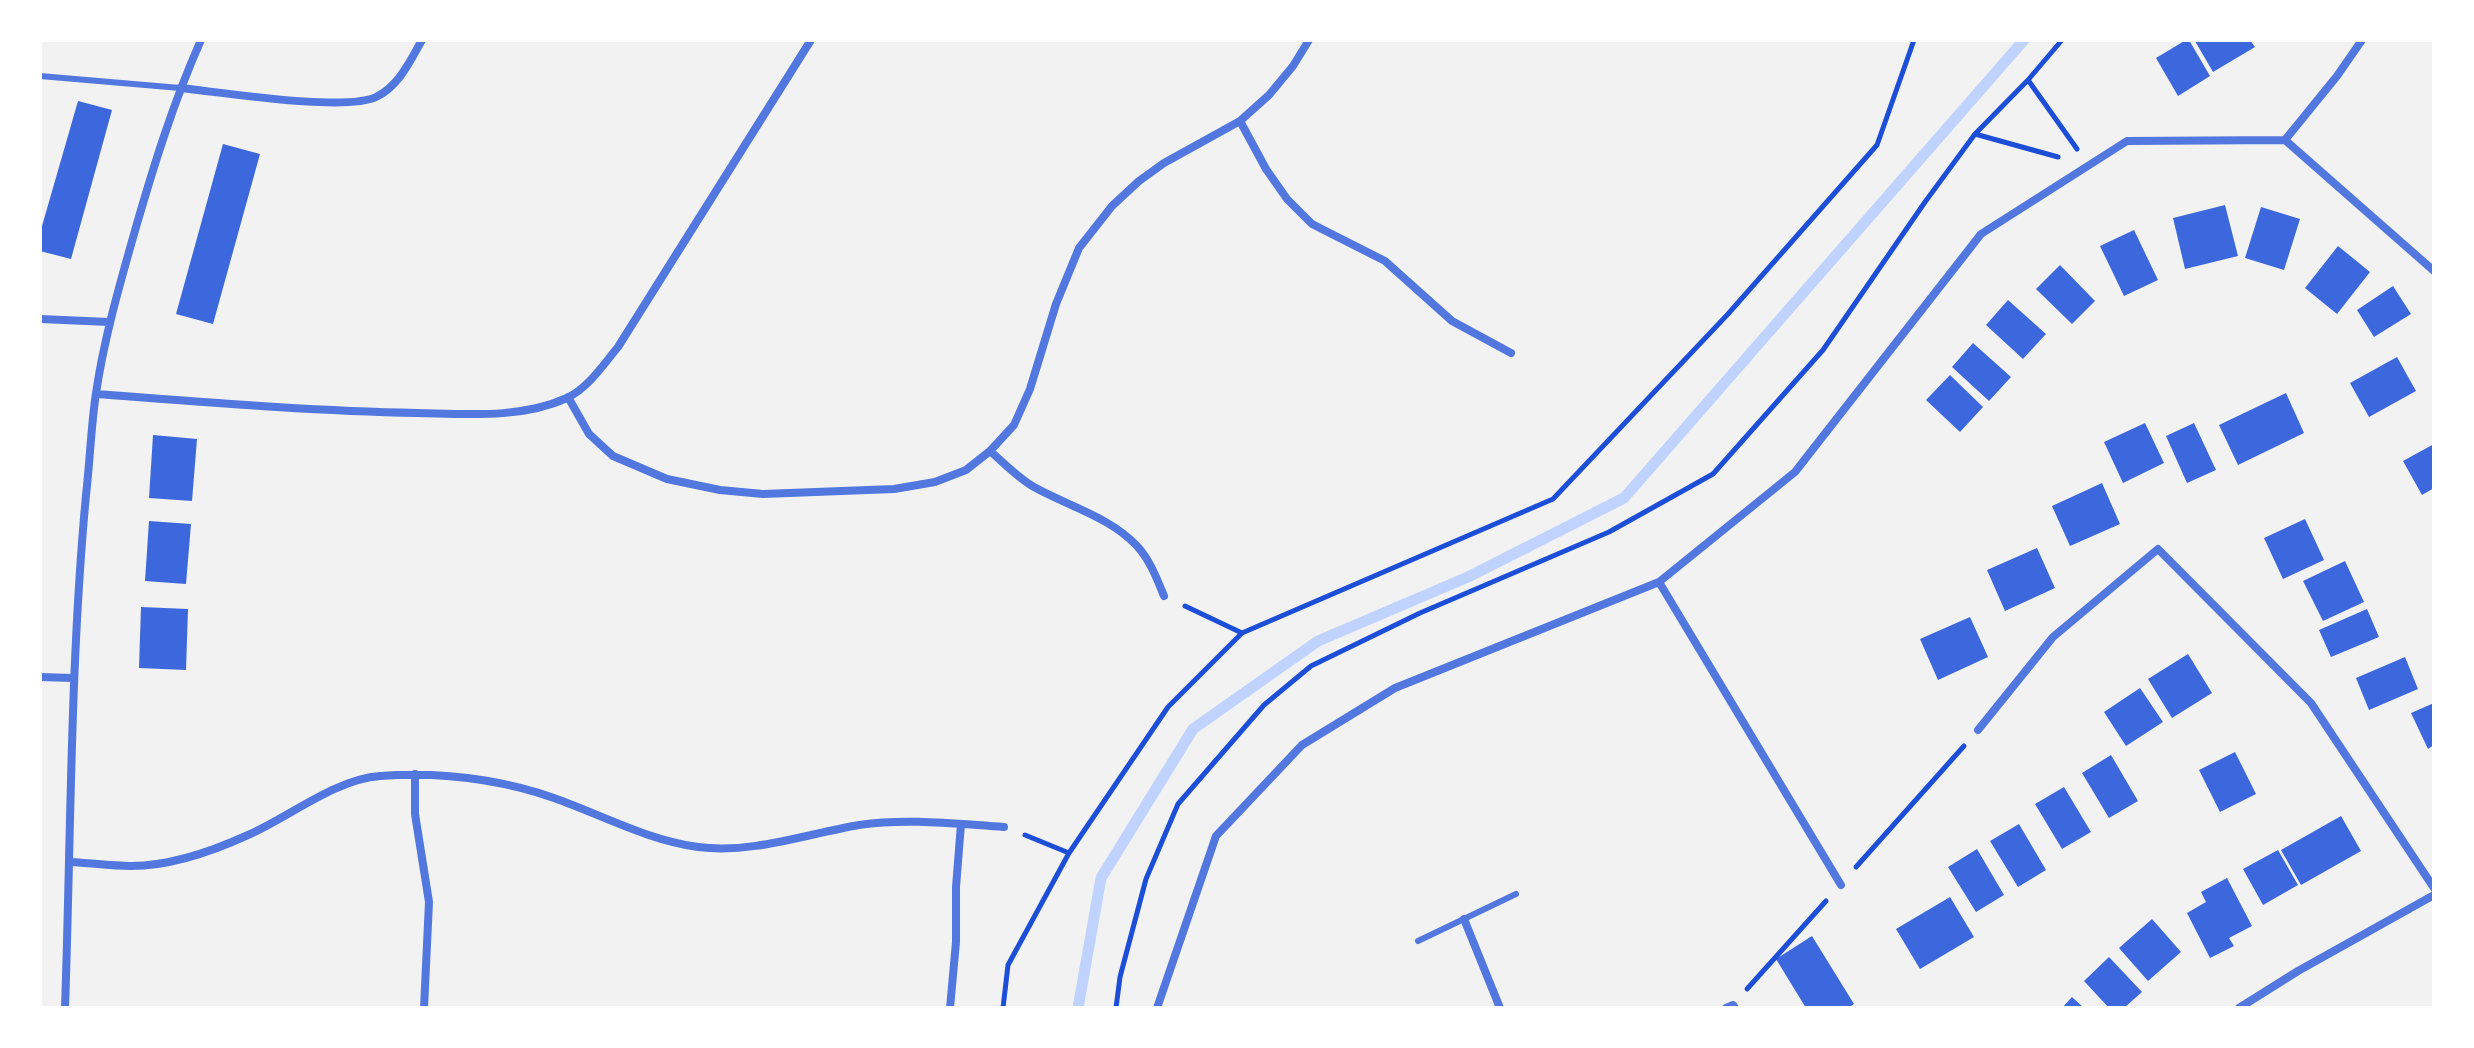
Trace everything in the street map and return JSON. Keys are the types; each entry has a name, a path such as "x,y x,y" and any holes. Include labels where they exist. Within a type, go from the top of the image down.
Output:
{"street":[{"path":"65,1008 71,862 73,678 79,566 96,394 109,322 157,153 201,40"},
{"path":"180,88 325,102 360,102 389,89 401,76 422,40"},
{"path":"96,394 358,412 474,414 524,411 568,397 588,383 618,347 811,40"},
{"path":"568,397 589,434 613,456 667,479 720,490 778,494 894,489 935,482 966,470 990,451 1014,425 1030,389 1056,304 1079,248 1112,206 1164,163 1240,121 1269,95 1309,40"},
{"path":"2285,140 2362,40"},
{"path":"1240,121 1266,169 1312,224 1385,261 1452,321 1511,353"},
{"path":"1157,1008 1216,836 1302,745 1395,688 1659,582 1795,472 1981,234 2127,141 2285,140 2434,271"},
{"path":"40,319 109,322"},
{"path":"990,451 1033,486 1113,527 1137,546 1164,596"},
{"path":"1978,730 2053,637 2158,549 2311,703 2434,888"},
{"path":"1659,582 1841,885"},
{"path":"40,677 73,678"},
{"path":"71,862 133,866 191,856 249,835 340,788 375,777 415,774 462,778 552,797 666,841 713,848 753,847 861,825 907,820 1004,827"},
{"path":"415,774 415,814 429,902 424,1008"},
{"path":"950,1008 961,824"},
{"path":"2239,1008 2298,971 2434,895"},
{"path":"1464,919 1500,1008"}],"lane":[{"path":"40,76 180,88"},
{"path":"1418,941 1516,894"}],"path":[{"path":"1003,1008 1008,965 1069,853 1168,707 1242,633 1553,499 1728,314 1877,145 1914,40"},
{"path":"1116,1008 1120,977 1146,879 1178,804 1264,705 1311,666 1420,613 1609,532 1713,474 1823,350 1975,134 2062,40"},
{"path":"2028,80 2089,166"},
{"path":"1975,134 2089,166"},
{"path":"1164,596 1242,633"},
{"path":"1732,1007 1978,730"},
{"path":"1004,827 1069,853"}],"building":[{"path":"2189,40 2210,76 2178,96 2156,58"},
{"path":"2197,40 2250,40 2255,47 2213,72"},
{"path":"78,101 112,110 71,259 40,251 40,233"},
{"path":"223,144 260,154 213,324 176,314"},
{"path":"2225,205 2238,256 2185,269 2173,218"},
{"path":"2261,207 2300,219 2284,270 2245,258"},
{"path":"2134,230 2158,280 2124,296 2100,246"},
{"path":"2338,246 2370,272 2337,314 2305,288"},
{"path":"2060,265 2095,301 2072,324 2036,289"},
{"path":"2393,286 2411,314 2374,337 2357,310"},
{"path":"2008,300 2046,334 2023,359 1986,325"},
{"path":"1973,343 2011,377 1989,401 1952,367"},
{"path":"2397,357 2416,391 2369,417 2350,383"},
{"path":"1950,375 1983,407 1960,432 1926,400"},
{"path":"2286,393 2304,433 2238,465 2219,425"},
{"path":"2145,423 2164,463 2123,483 2104,442"},
{"path":"2194,423 2216,470 2187,483 2166,436"},
{"path":"153,435 197,439 192,501 149,498"},
{"path":"2434,444 2434,488 2422,495 2403,461"},
{"path":"2102,483 2120,524 2070,546 2052,506"},
{"path":"2305,519 2324,560 2283,579 2264,538"},
{"path":"149,521 191,524 186,584 145,581"},
{"path":"2037,548 2055,588 2005,611 1987,570"},
{"path":"2345,561 2364,602 2323,621 2303,581"},
{"path":"141,607 188,609 186,670 139,668"},
{"path":"2367,609 2379,637 2331,657 2319,630"},
{"path":"1970,617 1988,657 1938,680 1920,639"},
{"path":"2188,654 2212,693 2172,718 2148,679"},
{"path":"2405,657 2418,689 2369,710 2356,678"},
{"path":"2140,688 2163,722 2126,746 2104,712"},
{"path":"2434,703 2434,745 2428,749 2411,713"},
{"path":"2235,752 2256,794 2220,812 2199,770"},
{"path":"2111,755 2138,801 2109,818 2082,773"},
{"path":"2064,787 2091,832 2062,849 2035,804"},
{"path":"2341,816 2361,851 2301,885 2281,850"},
{"path":"2019,824 2046,870 2018,887 1990,841"},
{"path":"1977,849 2004,895 1976,912 1948,867"},
{"path":"2278,850 2298,885 2263,905 2243,869"},
{"path":"2227,878 2252,926 2229,938 2234,946 2210,958 2187,913 2206,902 2201,892"},
{"path":"1950,897 1974,937 1920,969 1896,929"},
{"path":"2152,919 2181,952 2148,981 2119,948"},
{"path":"1812,936 1854,1004 1848,1008 1806,1008 1776,959"},
{"path":"2109,957 2142,992 2124,1008 2109,1008 2084,981"},
{"path":"2072,997 2084,1008 2062,1008"}],"waterway":[{"path":"1078,1008 1101,878 1193,729 1318,641 1468,577 1624,498 2024,40"}]}
